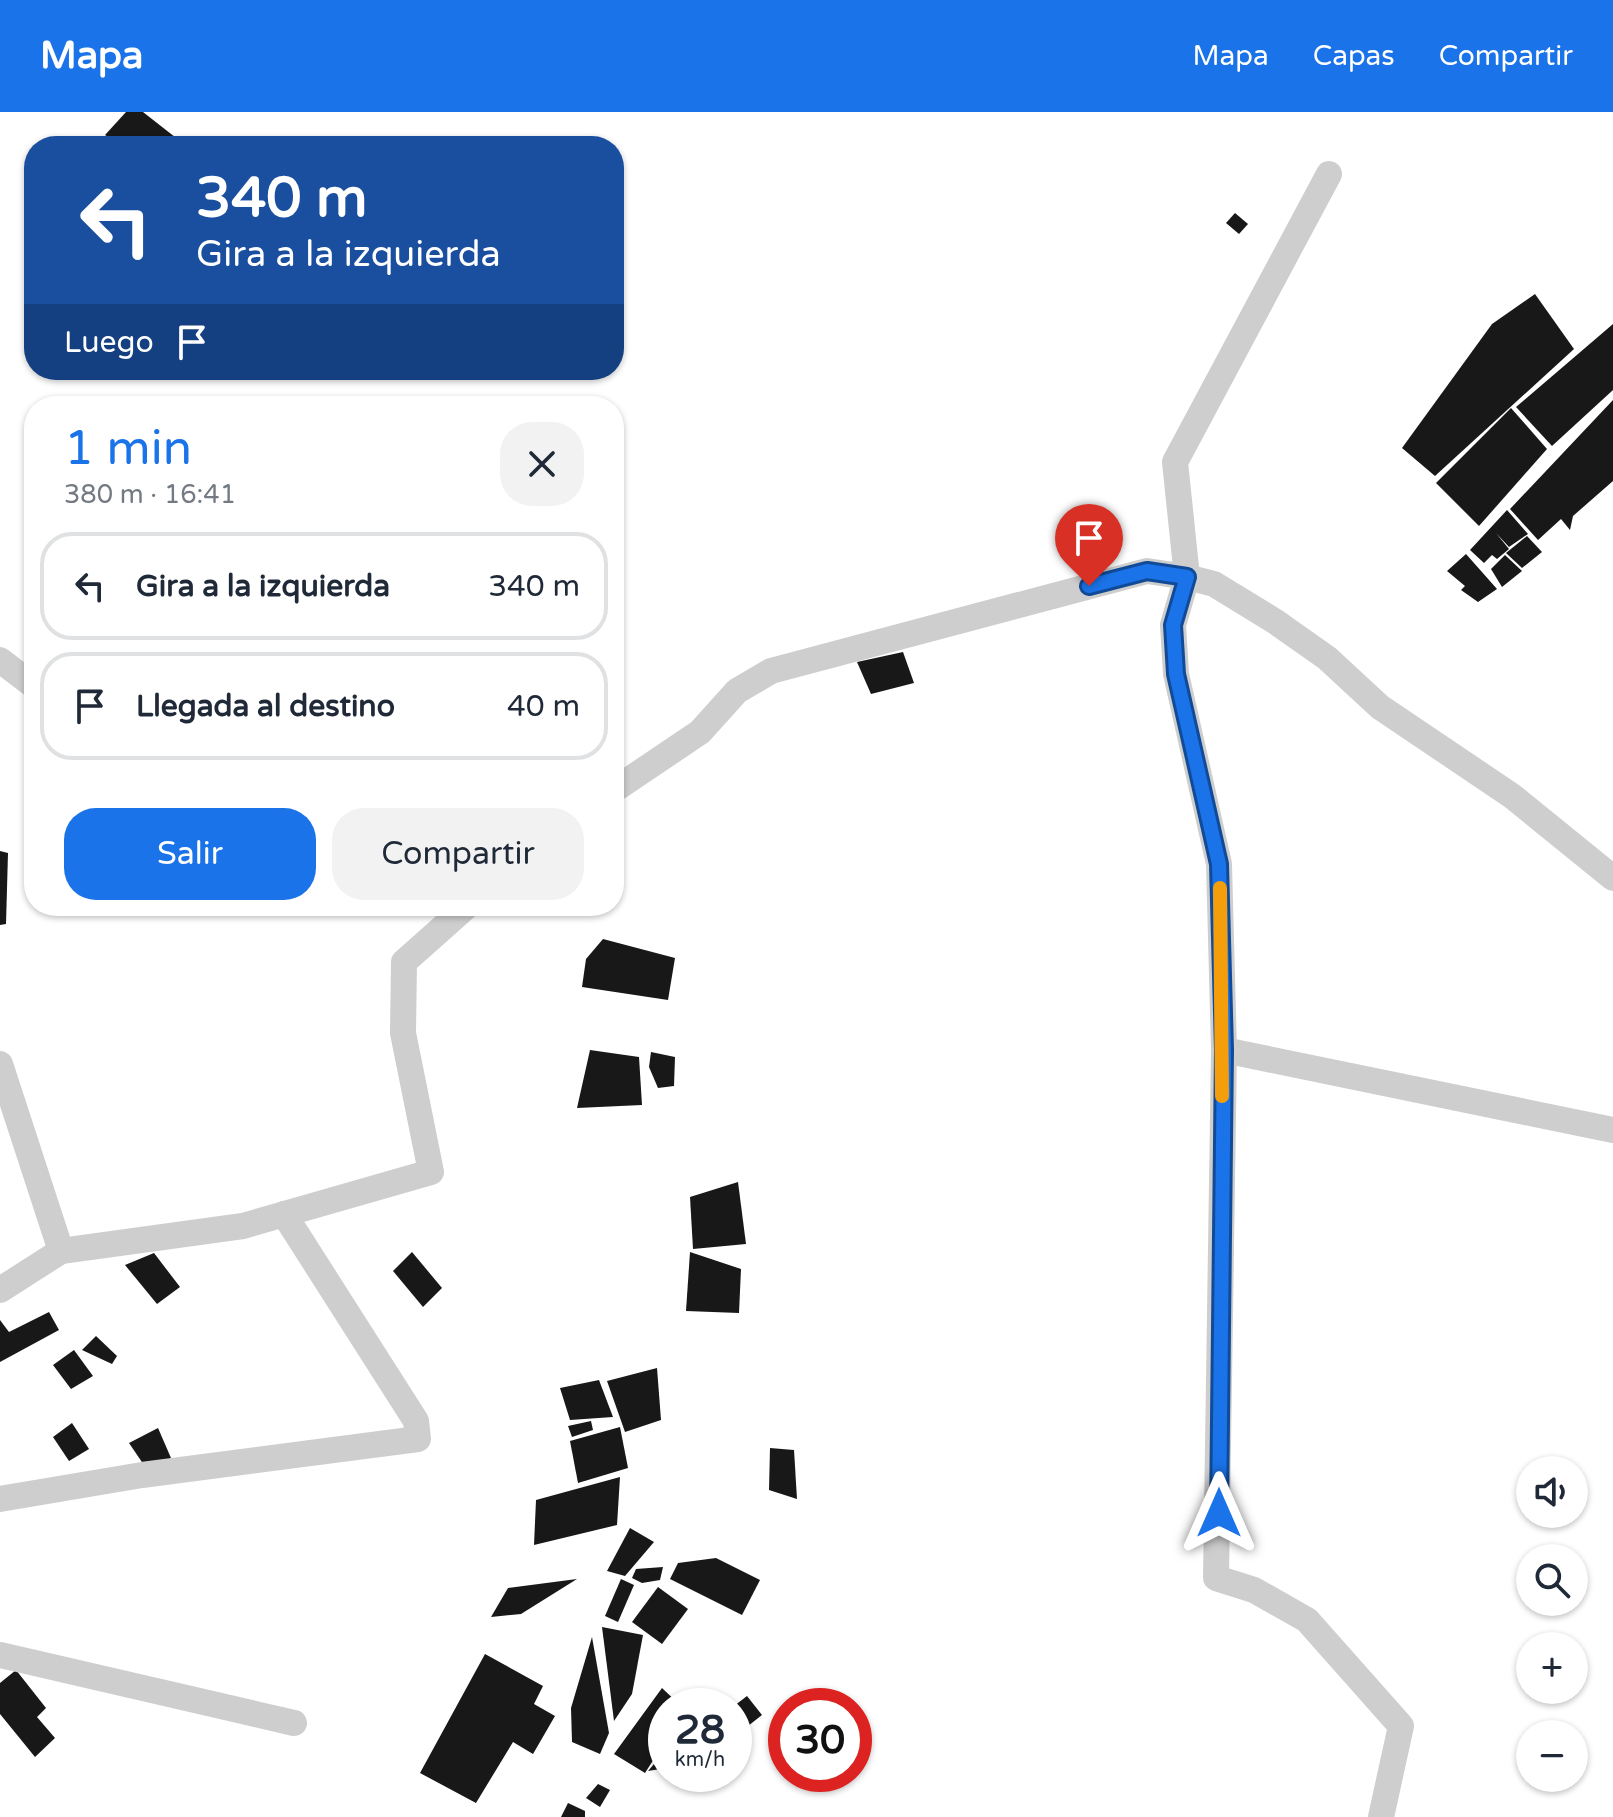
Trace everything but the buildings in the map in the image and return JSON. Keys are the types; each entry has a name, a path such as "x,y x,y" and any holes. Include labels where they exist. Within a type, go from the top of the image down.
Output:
{"street":[{"path":"1329,174 1175,462 1187,577 1173,625 1176,674 1219,864 1224,1050 1216,1578 1254,1590 1307,1620 1401,1726 1381,1817"},
{"path":"624,783 700,732 737,691 771,671 1147,571 1214,584 1302,640 1380,707 1512,796 1613,878"},
{"path":"0,660 24,678"},
{"path":"0,1290 61,1251 243,1226 431,1172 403,1033 404,962 456,916"},
{"path":"1224,1050 1613,1130"},
{"path":"0,1064 61,1251"},
{"path":"0,1499 205,1466 418,1439 416,1421 284,1214"},
{"path":"0,1655 294,1723"}],"slow traffic":[{"path":"1220,888 1224,1050 1222,1096"}],"route":[{"path":"1089,586 1147,571 1187,577 1173,625 1176,674 1219,864 1224,1050 1219,1513"}]}
